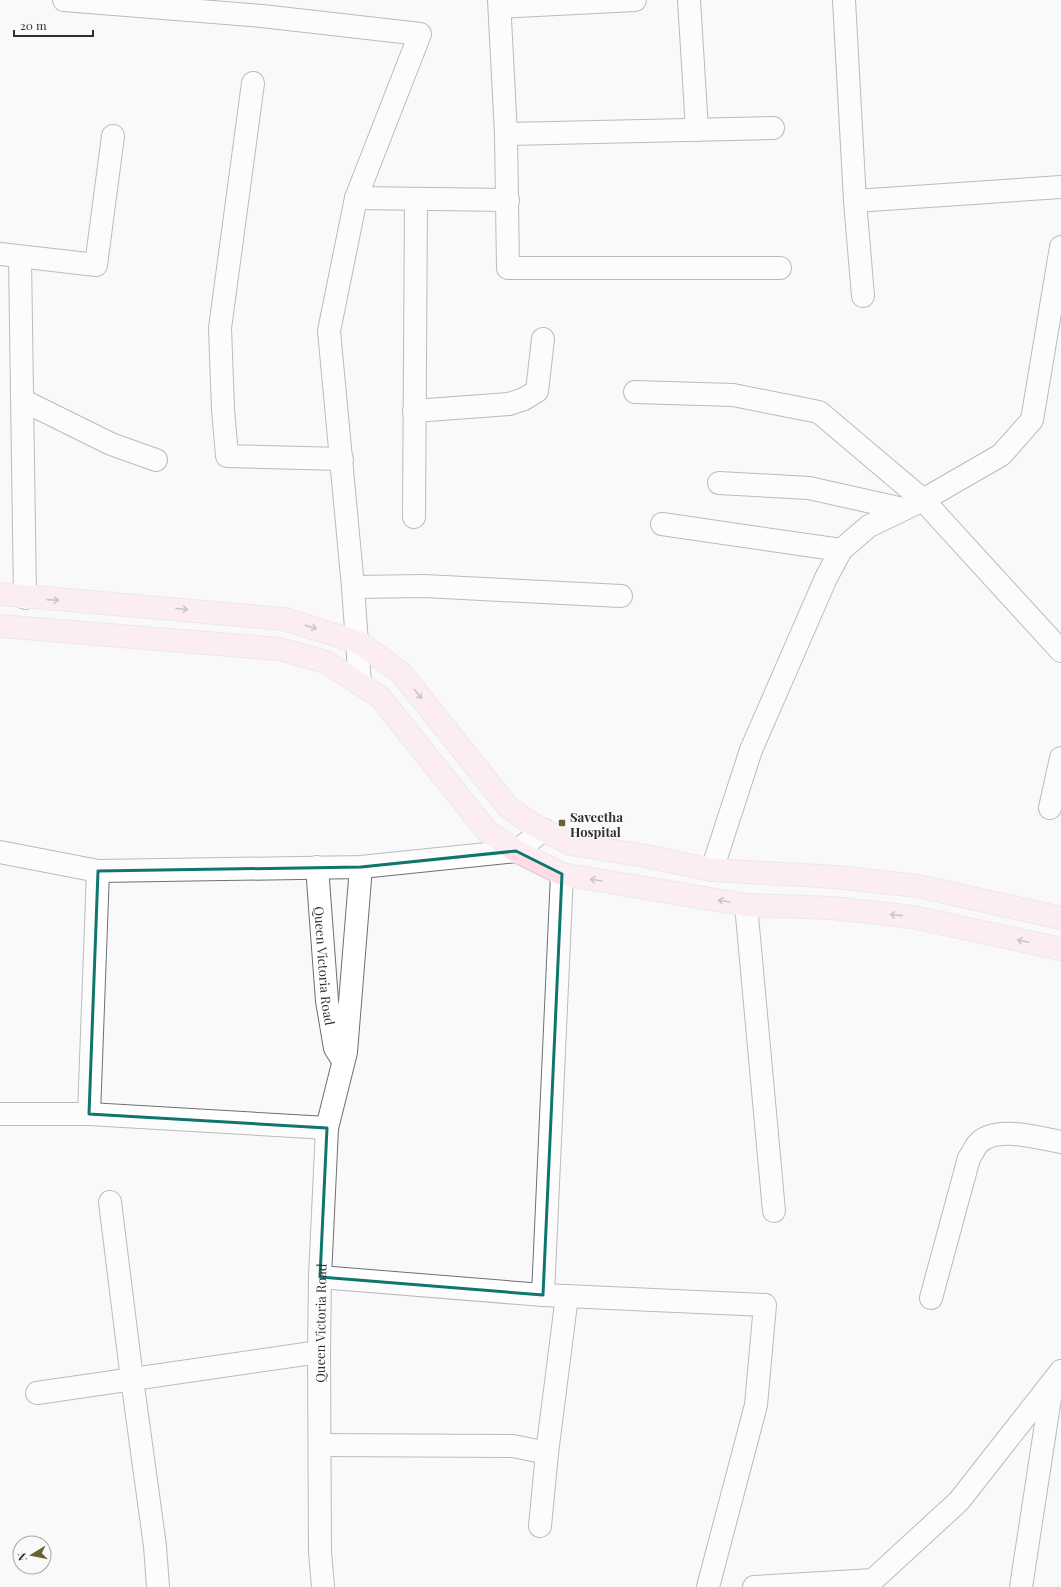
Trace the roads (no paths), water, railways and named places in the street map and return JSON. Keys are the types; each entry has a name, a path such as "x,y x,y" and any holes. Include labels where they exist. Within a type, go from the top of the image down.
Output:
{"main road":[{"path":"0,594 25,598 284,619 358,642 401,673 508,807 544,830 572,844 646,856 712,870 836,877 918,886 1061,918"},
{"path":"0,626 279,650 326,662 380,697 487,831 516,851 562,874 746,904 833,908 913,917 1061,949"}],"street":[{"path":"64,0 262,16 420,34 356,198 329,331 354,587 360,684"},
{"path":"635,0 499,4 506,134 508,268 780,268"},
{"path":"689,0 697,130"},
{"path":"844,0 855,201 863,296"},
{"path":"253,84 220,328 223,409 227,456 342,459"},
{"path":"506,134 773,128"},
{"path":"25,598 22,400 10,255 96,265 113,136"},
{"path":"855,201 1061,187"},
{"path":"356,198 508,200"},
{"path":"414,517 416,199"},
{"path":"712,870 751,750 826,578 840,550 869,526 913,504 1001,455 1032,420 1061,247"},
{"path":"414,411 509,404 524,400 537,391 543,339"},
{"path":"635,392 733,395 819,412 1061,651"},
{"path":"22,400 111,444 156,460"},
{"path":"720,483 809,488 913,504"},
{"path":"662,524 840,550"},
{"path":"354,587 424,586 622,596"},
{"path":"1050,808 1061,758"},
{"path":"0,852 98,871 361,867 516,851 544,830"},
{"name":"Queen Victoria Road","path":"317,867 327,1001 335,1048 344,1061"},
{"name":"Queen Victoria Road","path":"323,1587 320,1552 319,1352 320,1277 327,1128 346,1052 361,867"},
{"path":"89,1114 98,871"},
{"path":"543,1295 562,874"},
{"path":"746,904 774,1211"},
{"path":"0,1114 89,1114 327,1128"},
{"path":"931,1298 969,1158 977,1144 992,1134 1018,1134 1061,1142"},
{"path":"110,1202 155,1546 158,1587"},
{"path":"320,1277 543,1295 765,1304 756,1405 708,1587"},
{"path":"540,1526 547,1453 567,1296"},
{"path":"37,1393 319,1352"},
{"path":"754,1587 873,1580 959,1501 1057,1377"},
{"path":"1021,1587 1057,1377"},
{"path":"320,1445 513,1446 547,1453"}],"place":[{"name":"Saveetha Hospital","path":"562,823"}]}
